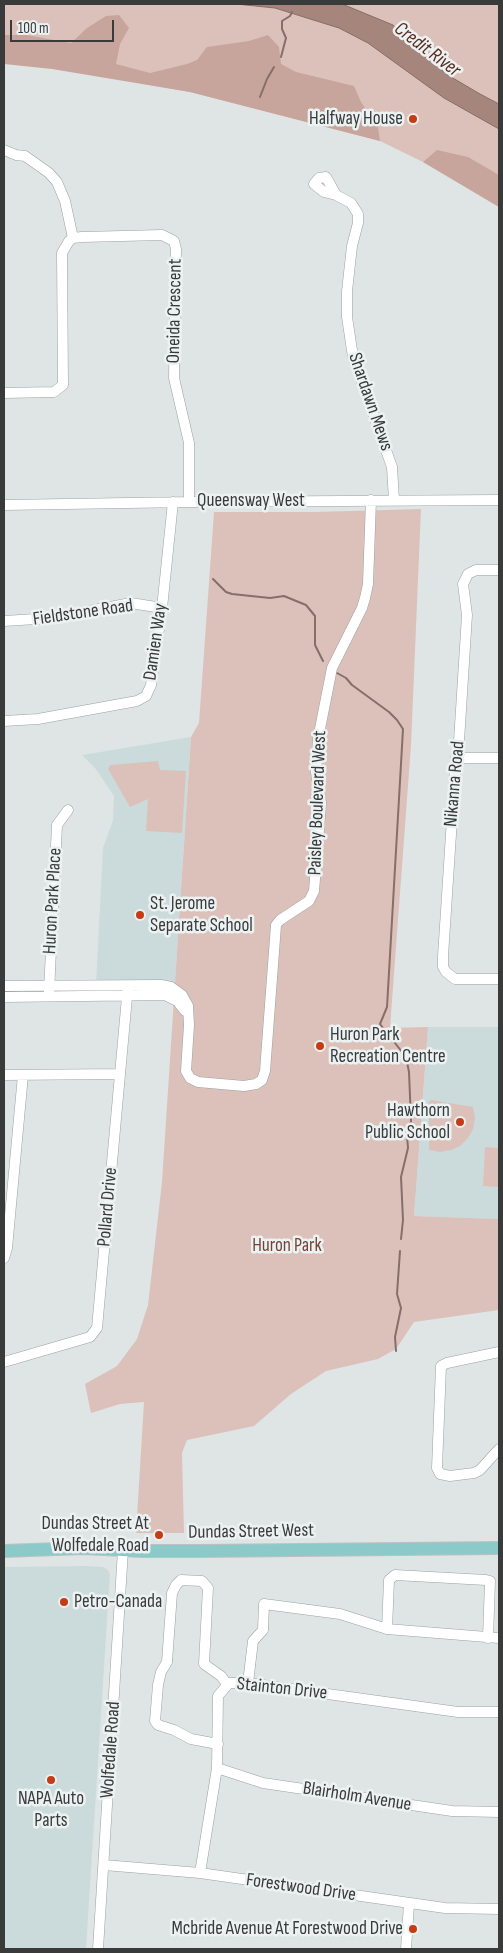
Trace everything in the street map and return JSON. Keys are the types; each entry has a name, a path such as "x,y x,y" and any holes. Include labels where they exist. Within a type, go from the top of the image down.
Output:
{"main road":[{"name":"Dundas Street West","path":"4,1551 84,1548 200,1551 499,1548"}],"street":[{"path":"4,150 16,155 25,156 49,173 57,182 65,201 73,238 62,252 63,385 54,392 4,393"},
{"name":"Shardawn Mews","path":"336,195 351,203 358,214 347,291 347,317 352,357 391,462 394,500"},
{"name":"Oneida Crescent","path":"73,238 162,235 174,241 176,249 174,378 188,443 189,502"},
{"name":"Paisley Boulevard West","path":"4,997 128,991 161,985 174,988 186,1001 189,1018 186,1071 193,1080 249,1086 262,1080 265,1071 276,925 280,920 309,901 314,891 321,803 316,772 318,739 332,668 366,598 369,575 371,500"},
{"name":"Queensway West","path":"4,505 499,500"},
{"name":"Damien Way","path":"4,721 38,719 137,701 146,696 151,685 162,608 173,502"},
{"name":"Nikanna Road","path":"499,570 476,570 468,574 463,584 467,615 460,741 456,758 443,967 455,979 499,979"},
{"name":"Fieldstone Road","path":"4,621 52,618 131,603 162,608"},
{"path":"456,758 499,758"},
{"name":"Huron Park Place","path":"48,996 57,825 68,810"},
{"name":"Paisley Boulevard West","path":"4,986 49,985 128,991"},
{"name":"Pollard Drive","path":"4,1362 90,1337 97,1328 128,991"},
{"path":"4,1075 120,1074"},
{"path":"4,1258 7,1248 23,1075"},
{"path":"499,1352 447,1363 441,1366 437,1468 440,1474 450,1476 474,1473 480,1470 499,1449"},
{"name":"Wolfedale Road","path":"98,1949 124,1550"},
{"path":"387,1629 389,1580 395,1575 486,1580 490,1582 488,1638"},
{"path":"218,1744 191,1739 174,1730 158,1725 155,1721 158,1685 161,1672 167,1662 172,1593 181,1580 202,1581 208,1588 204,1664 221,1676 227,1684"},
{"path":"248,1683 253,1641 263,1630 264,1604 340,1614 387,1629 499,1638"},
{"name":"Stainton Drive","path":"200,1873 217,1768 218,1696 227,1684 236,1682 248,1683 458,1712 499,1712"},
{"name":"Blairholm Avenue","path":"217,1768 263,1783 452,1812 499,1812"},
{"name":"Forestwood Drive","path":"104,1865 200,1873 409,1904 445,1908 499,1909"},
{"path":"406,1949 409,1904"}],"shaded area":[{"name":"Credit River","path":"236,4 342,4 393,25 446,74 499,104 499,129 444,98 368,43 339,28 275,8"},
{"path":"119,15 129,28 120,44 116,64 150,73 197,60 207,47 249,41 268,35 279,47 281,64 296,72 354,86 361,102 378,127 380,141 190,92 52,69 4,64 4,35 26,35 71,43 87,28 106,16"},
{"path":"437,150 468,157 499,175 499,207 423,162"},
{"name":"St. Jerome Separate School","path":"191,737 175,984 96,984 103,848 113,820 114,796 95,768 82,755"},
{"name":"Hawthorn Public School","path":"428,1027 499,1027 499,1219 414,1216"},
{"path":"4,1567 103,1567 110,1574 86,1949 4,1949"}],"green space":[{"path":"4,4 499,4 499,207 423,162 380,141 190,92 144,84 4,52"},
{"name":"Huron Park","path":"421,509 411,745 390,1028 428,1027 414,1216 499,1219 499,1310 414,1322 396,1349 378,1359 326,1371 291,1394 254,1426 187,1440 182,1453 184,1533 136,1533 144,1402 120,1404 91,1413 85,1384 117,1366 137,1339 148,1305 162,1182 191,737 199,723 214,512"},
{"path":"158,761 160,770 186,771 182,833 146,831 148,799 130,807 108,769 110,765"},
{"path":"431,1100 473,1107 475,1118 473,1129 460,1146 440,1152 429,1150 429,1102"},
{"path":"485,1147 499,1148 499,1187 483,1186"}],"waterway":[{"path":"281,57 286,38 282,29 282,21 290,16 292,12"},
{"path":"260,97 274,67"},
{"path":"213,579 226,592 232,594 270,598 284,596 306,605 315,616 315,645 323,661"},
{"path":"337,673 389,712 403,729 387,1007 380,1024 406,1057 409,1072 411,1121 407,1136 408,1148 401,1177 403,1220 401,1239"},
{"path":"396,1351 395,1337 401,1308 397,1294 400,1251"}],"place":[{"name":"Halfway House","path":"413,119"},
{"name":"St. Jerome Separate School","path":"140,915"},
{"name":"Huron Park Recreation Centre","path":"320,1046"},
{"name":"Hawthorn Public School","path":"460,1122"},
{"name":"Dundas Street At Wolfedale Road","path":"159,1535"},
{"name":"Petro-Canada","path":"64,1602"},
{"name":"NAPA Auto Parts","path":"51,1780"},
{"name":"Mcbride Avenue At Forestwood Drive","path":"413,1929"}]}
